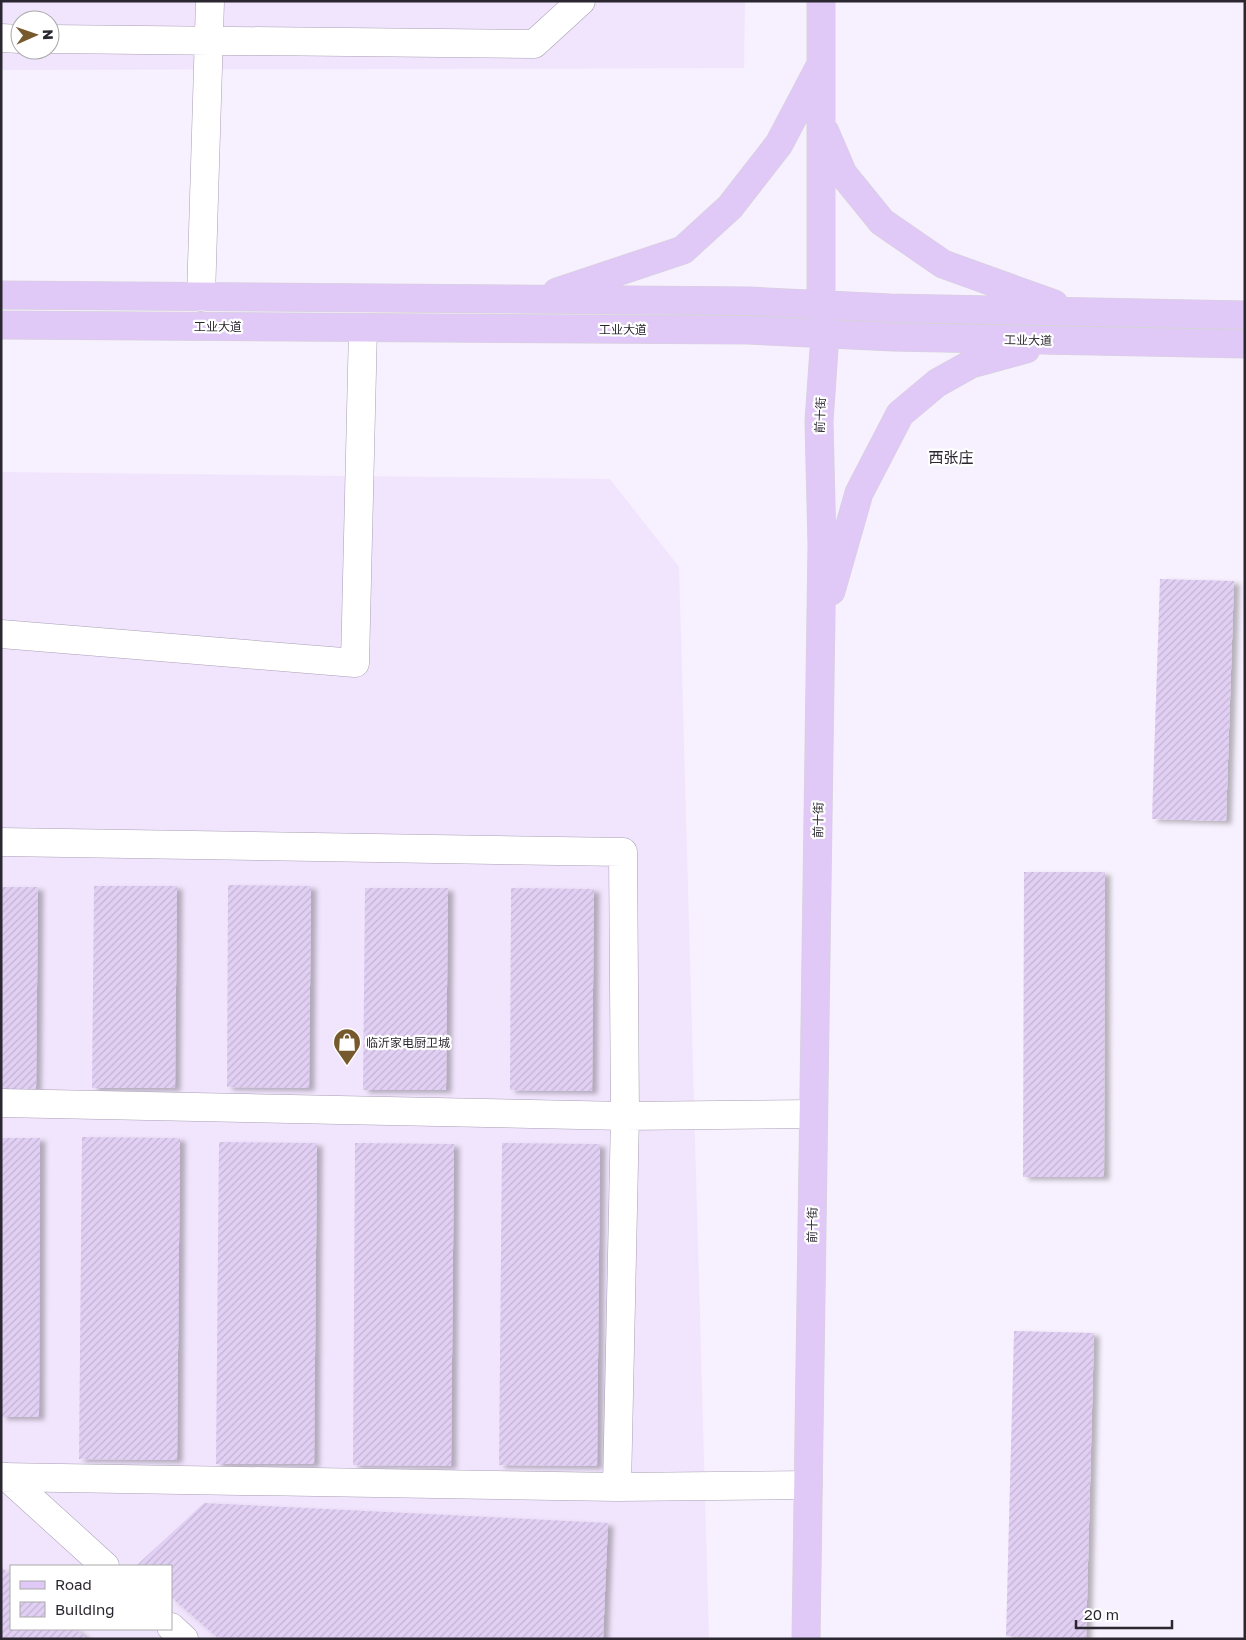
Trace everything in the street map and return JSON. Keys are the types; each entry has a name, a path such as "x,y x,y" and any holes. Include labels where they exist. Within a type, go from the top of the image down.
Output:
{"main road":[{"name":"前十街","path":"806,1639 822,545 819,421 825,335 821,304 821,1"},
{"path":"534,299 683,250 730,207 779,144 821,65"},
{"path":"821,121 843,174 882,222 943,264 1074,312"},
{"path":"1,295 749,301 890,308 1245,314"},
{"name":"工业大道","path":"1,325 748,330 825,335 1245,344"},
{"path":"821,626 859,493 900,414 937,383 971,364 1055,341"}],"lane":[{"path":"201,296 210,1"},
{"path":"60,39 534,44 581,1"},
{"path":"1,634 355,663 363,328"},
{"path":"1,842 623,852 625,1116 617,1487"},
{"path":"1,1103 625,1116 813,1114"},
{"path":"4,1477 617,1487 808,1486"},
{"path":"4,1477 103,1565"},
{"path":"172,1628 184,1639"}],"shaded area":[{"path":"1,1 745,1 744,68 1,70"},
{"name":"临沂家电厨卫城","path":"1,472 610,479 679,567 709,1639 1,1639"}],"building":[{"path":"1160,579 1234,581 1226,821 1152,819"},
{"path":"1024,872 1105,872 1104,1177 1023,1177"},
{"path":"228,885 311,886 309,1088 227,1087"},
{"path":"94,886 177,886 175,1088 92,1088"},
{"path":"1,887 38,887 36,1089 1,1089"},
{"path":"365,888 448,888 446,1090 363,1090"},
{"path":"511,888 594,889 592,1091 510,1090"},
{"path":"82,1137 180,1138 177,1460 79,1459"},
{"path":"1,1138 40,1138 39,1417 1,1417"},
{"path":"219,1142 317,1143 314,1464 216,1464"},
{"path":"355,1143 454,1144 451,1466 353,1465"},
{"path":"502,1143 600,1144 597,1466 499,1465"},
{"path":"1014,1331 1094,1333 1086,1639 1006,1636"},
{"path":"204,1503 608,1523 603,1639 219,1639 172,1598 172,1565 137,1565"},
{"path":"1,1567 10,1574 10,1630 76,1630 87,1639 1,1639"}],"place":[{"name":"临沂家电厨卫城","path":"347,1066"}],"district":[{"name":"西张庄","path":"951,457"}]}
